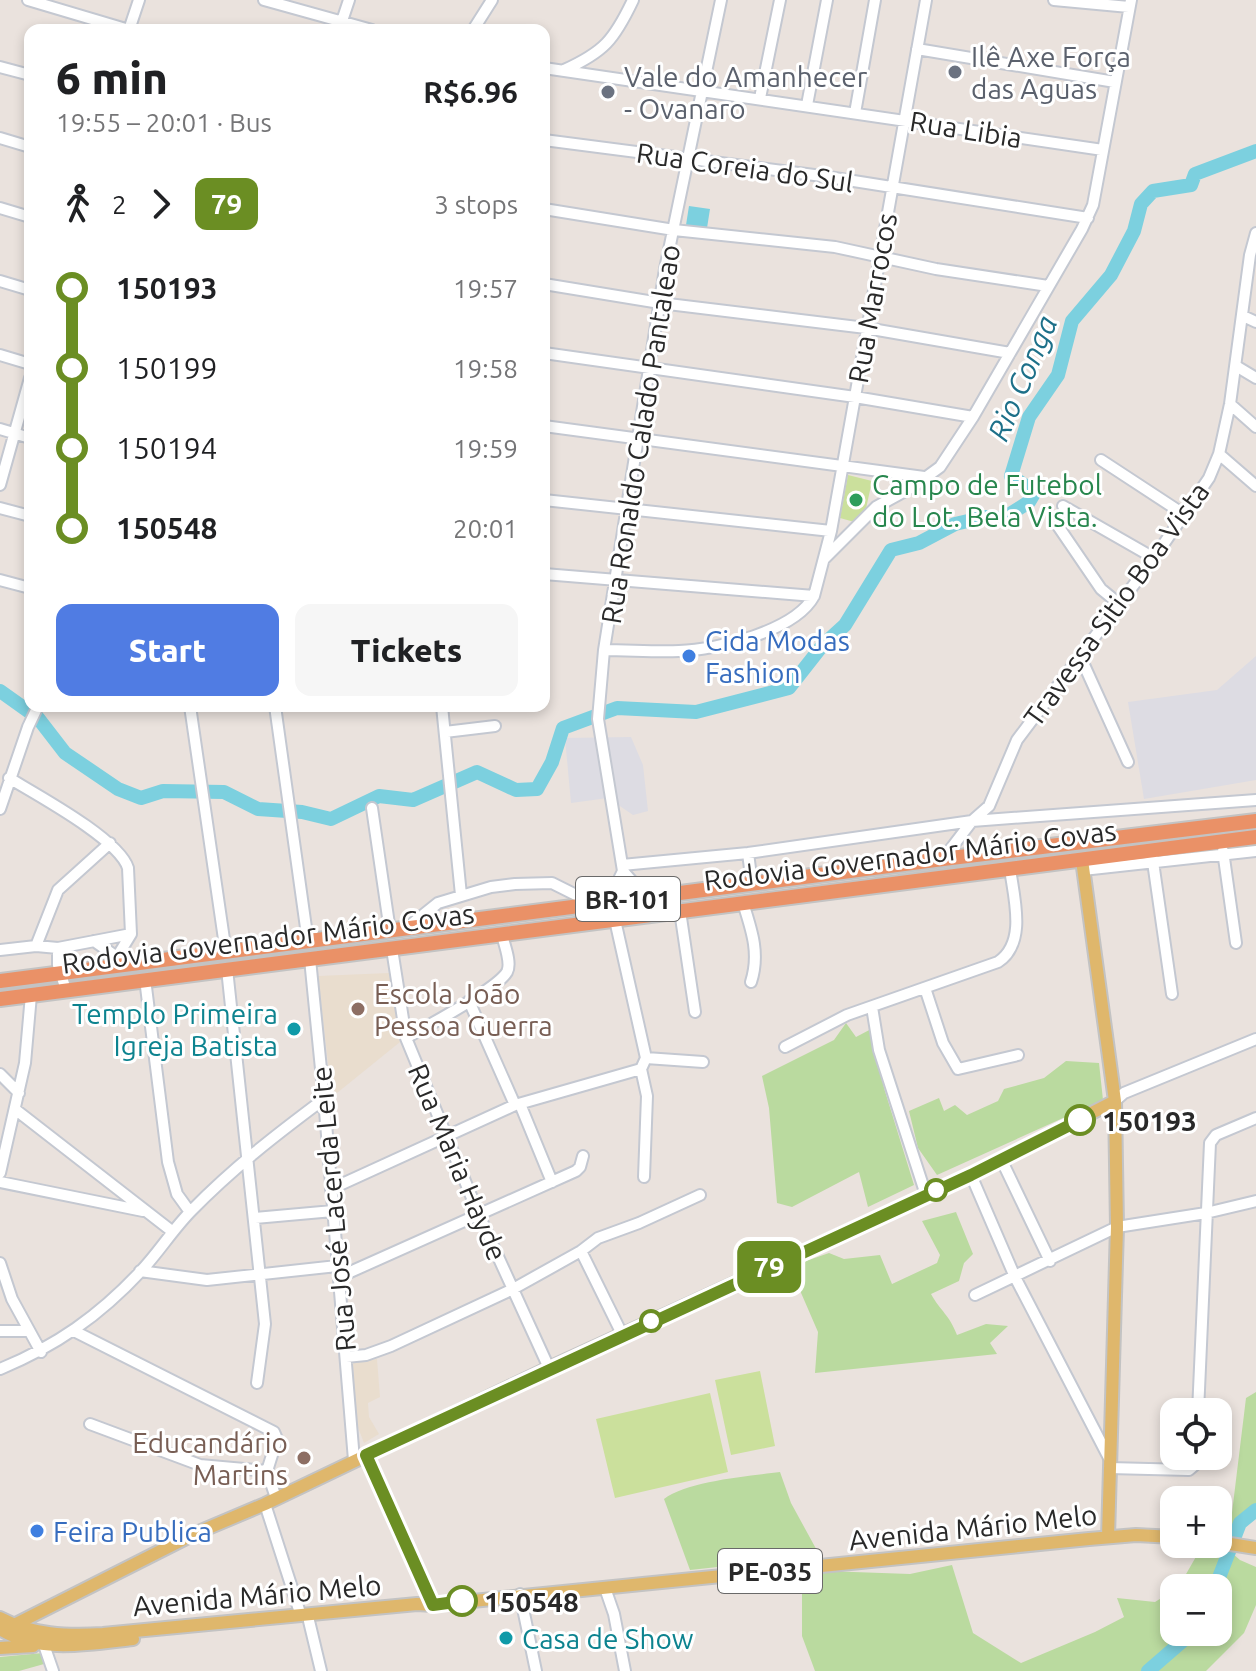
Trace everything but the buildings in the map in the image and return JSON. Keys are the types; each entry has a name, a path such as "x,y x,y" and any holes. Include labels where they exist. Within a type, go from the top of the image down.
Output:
{"highway":[{"name":"Rodovia Governador Mário Covas","path":"0,981 118,962 226,953 1256,821"},
{"name":"Rodovia Governador Mário Covas","path":"0,999 1010,869 1082,865 1223,848 1256,837"}],"main road":[{"path":"1082,865 1115,1101 1117,1227 1108,1537"},
{"path":"4,1636 194,1534 971,1175 1115,1101"},
{"name":"Avenida Mário Melo","path":"4,1636 44,1645 76,1645 417,1604 433,1605 1108,1537 1160,1537"},
{"path":"1232,1544 1256,1548"},
{"name":"PE-035","path":"0,1618 4,1636"},
{"name":"Avenida Mário Melo","path":"4,1636 29,1631 74,1635 305,1618"}],"street":[{"path":"28,0 109,24"},
{"path":"131,24 139,0"},
{"path":"264,0 334,24"},
{"path":"341,24 349,0"},
{"path":"477,24 492,0"},
{"path":"562,71 589,59 608,44 633,0"},
{"name":"Rua Ronaldo Calado Pantaleao","path":"623,868 598,719 604,650 660,303 721,0"},
{"path":"760,98 780,0"},
{"path":"807,105 827,0"},
{"path":"855,113 875,0"},
{"name":"Rua Marrocos","path":"814,596 831,531 926,0"},
{"path":"824,559 876,507 940,467 973,417 1088,218 1130,4 1054,0"},
{"path":"917,49 1115,82"},
{"path":"0,67 24,73"},
{"name":"Rua Libia","path":"550,69 1103,150"},
{"path":"0,138 24,145"},
{"name":"Rua Coreia do Sul","path":"550,141 893,187 1088,218"},
{"path":"0,208 24,215"},
{"path":"550,210 674,230 835,247 1048,286"},
{"name":"Travessa Sitio Boa Vista","path":"943,859 972,821 993,800 1017,740 1154,558 1209,478 1219,454 1230,404 1256,233"},
{"path":"0,281 24,288"},
{"path":"550,285 660,303 866,328 1010,353"},
{"path":"1243,316 1256,322"},
{"path":"550,354 973,417"},
{"path":"0,355 24,362"},
{"path":"1236,366 1256,378"},
{"path":"0,485 24,400"},
{"path":"1230,404 1256,427"},
{"path":"550,427 924,477"},
{"path":"0,429 24,436"},
{"path":"1219,454 1256,486"},
{"path":"1101,460 1185,515"},
{"path":"550,501 831,531"},
{"path":"1063,506 1154,558"},
{"path":"0,508 24,514"},
{"path":"1058,526 1101,589 1118,603"},
{"path":"550,574 814,596"},
{"path":"0,580 24,586"},
{"path":"604,650 681,651 751,637 804,610 814,596"},
{"path":"1080,656 1128,762"},
{"path":"0,809 5,782 36,712"},
{"path":"191,712 226,953"},
{"path":"276,712 308,942"},
{"path":"443,712 461,895"},
{"path":"445,732 495,726"},
{"path":"5,782 110,843 125,858 131,934 118,962 94,941"},
{"path":"623,868 972,821 1256,800"},
{"path":"372,808 390,931"},
{"path":"36,946 58,890 110,843"},
{"path":"1236,943 1223,848 1256,851"},
{"path":"748,853 752,884"},
{"path":"1152,855 1172,994"},
{"path":"623,868 646,897"},
{"path":"407,928 438,903 491,887 542,882 563,886 601,903 623,868"},
{"path":"785,1047 847,1015 1008,956 1015,931 1016,911 1010,869"},
{"path":"743,903 756,952 757,965 751,982"},
{"path":"680,911 695,1012"},
{"path":"615,920 644,1064 647,1096 644,1177"},
{"path":"0,950 36,946 58,948 131,934"},
{"path":"406,1038 469,1001 508,970 502,935"},
{"path":"58,948 58,965 66,990"},
{"name":"Rua Maria Hayde","path":"392,949 406,1038 479,1215 549,1368"},
{"name":"Rua José Lacerda Leite","path":"310,959 346,1357 360,1457 433,1605"},
{"path":"227,969 265,1324 257,1383"},
{"path":"145,979 168,1162 177,1194 190,1212"},
{"path":"925,988 943,1043 958,1069 1018,1055"},
{"path":"0,1173 25,1063 31,995"},
{"path":"469,1001 552,1182"},
{"path":"872,1007 879,1050 926,1195"},
{"path":"1115,1101 1124,1093 1256,1039"},
{"path":"331,1189 517,1105 644,1064 703,1062"},
{"path":"0,1074 19,1093"},
{"path":"0,1369 41,1352 74,1331 140,1271 190,1212 248,1156 324,1099"},
{"path":"16,1110 173,1232"},
{"path":"1199,1398 1212,1138 1255,1121"},
{"path":"140,1271 207,1280 259,1274 338,1271 479,1215 552,1182 580,1167 583,1156"},
{"path":"1001,1159 1050,1261"},
{"path":"971,1175 1015,1277 1109,1463 1160,1467"},
{"path":"0,1182 148,1212"},
{"path":"346,1357 366,1355 391,1346 513,1289 581,1251 598,1238 700,1195"},
{"path":"975,1295 1117,1227 1206,1213 1256,1201"},
{"path":"255,1218 333,1211"},
{"path":"581,1251 622,1334"},
{"path":"0,1263 4,1281 41,1352"},
{"path":"0,1331 28,1331"},
{"path":"74,1331 274,1432 277,1439 267,1471 270,1501 321,1671"},
{"path":"90,1424 200,1465 267,1471"},
{"path":"614,1614 620,1586"},
{"path":"605,1588 614,1614 625,1671"},
{"path":"520,1594 536,1671"},
{"path":"44,1645 53,1671"}],"shaded area":[{"path":"1256,656 1256,780 1144,799 1128,702 1217,690"},
{"path":"631,737 643,765 648,811 633,815 608,798 571,803 565,738"},
{"name":"Escola João Pessoa Guerra","path":"389,973 400,1042 332,1097 318,976"},
{"path":"377,1359 380,1397 368,1403 369,1417 379,1434 364,1443 356,1422 353,1361"}],"green space":[{"name":"Campo de Futebol do Lot. Bela Vista.","path":"848,475 872,481 864,518 858,523 840,518"},
{"path":"846,1023 856,1037 875,1027 884,1088 914,1185 868,1207 859,1172 792,1207 777,1203 769,1108 762,1076 834,1040"},
{"path":"1066,1061 1099,1063 1103,1100 937,1175 918,1148 909,1111 939,1098 944,1111 955,1105 967,1115 998,1101 1004,1089 1044,1078"},
{"path":"956,1212 973,1254 964,1263 959,1281 931,1294 957,1335 986,1324 1008,1326 990,1343 997,1354 815,1373 818,1332 792,1272 806,1261 829,1253 844,1259 880,1255 892,1284 937,1263 940,1255 922,1221"},
{"path":"760,1371 775,1446 731,1455 715,1380"},
{"path":"1256,1392 1256,1515 1232,1528 1232,1513 1246,1398"},
{"path":"710,1393 728,1472 615,1498 596,1419"},
{"path":"780,1472 791,1503 820,1556 690,1570 664,1499 703,1484"},
{"path":"1232,1553 1256,1567 1256,1605 1244,1633 1232,1645 1232,1574 1186,1574 1195,1558 1232,1558"},
{"path":"952,1565 973,1633 1021,1663 1124,1617 1117,1598 1155,1602 1160,1599 1160,1646 1231,1646 1206,1671 815,1671 802,1636 802,1586 825,1571 910,1574"},
{"path":"43,1653 44,1664 19,1671 0,1671 0,1657"}],"water":[{"path":"689,206 710,209 707,228 686,225"}],"waterway":[{"name":"Rio Conga","path":"30,712 38,718 65,753 118,789 141,798 163,791 224,792 258,809 302,812 331,819 379,796 413,800 477,772 516,790 537,789 552,762 563,728 617,708 696,712 789,688 822,646 845,625 891,550 919,543 955,524 985,517 1002,519 1029,502 1035,492 1011,476 1029,417 1058,375 1072,321 1111,275 1134,231 1141,204 1153,191 1191,185 1195,174 1256,151"},
{"name":"Rio Conga","path":"0,691 24,708"},
{"path":"1220,1574 1240,1523 1256,1510"},
{"path":"1148,1671 1177,1646"}],"bus line":[{"name":"79","path":"462,1601 433,1605 366,1455 971,1175 1080,1120"}],"place":[{"name":"Ilê Axe Força das Aguas","path":"955,72"},
{"name":"Vale do Amanhecer - Ovanaro","path":"608,92"},
{"name":"Campo de Futebol do Lot. Bela Vista.","path":"856,500"},
{"name":"Cida Modas Fashion","path":"689,656"},
{"name":"Escola João Pessoa Guerra","path":"358,1009"},
{"name":"Templo Primeira Igreja Batista","path":"294,1029"},
{"name":"150193","path":"1080,1120"},
{"name":"Educandário Martins","path":"304,1458"},
{"name":"Feira Publica","path":"37,1531"},
{"name":"150548","path":"462,1601"},
{"name":"Casa de Show","path":"506,1638"}]}
